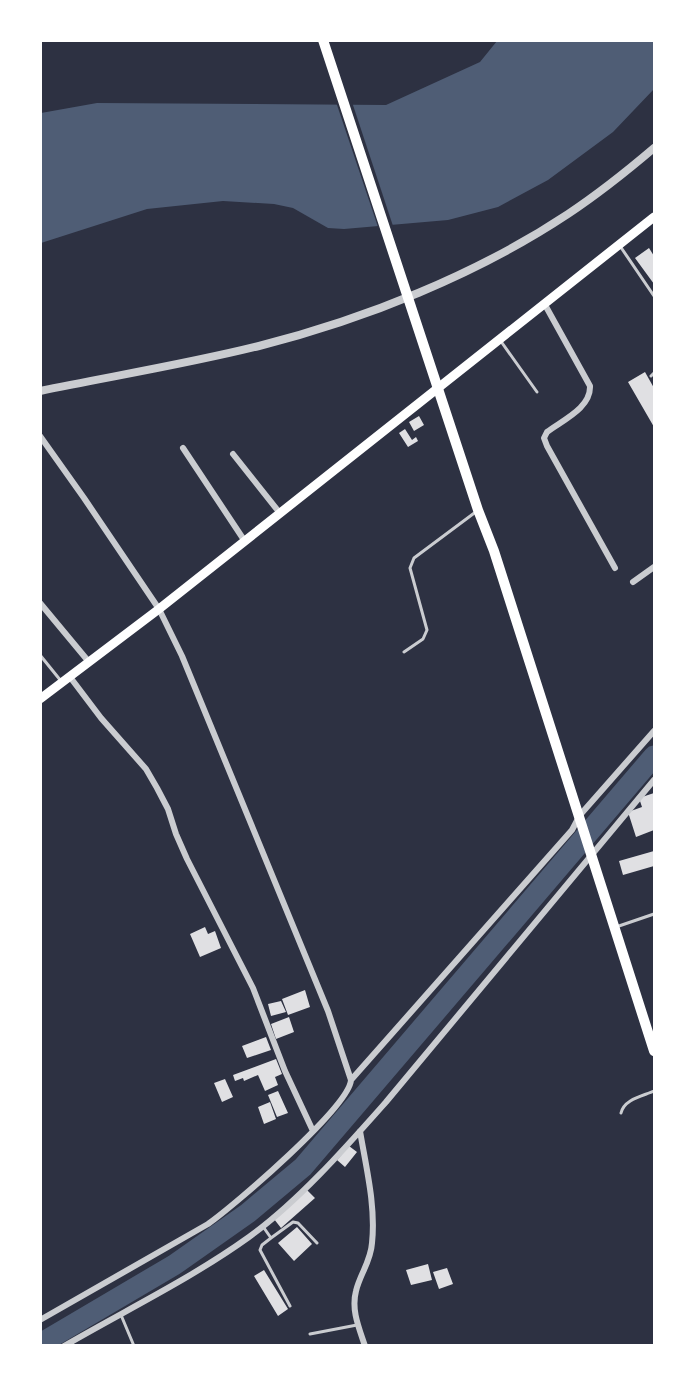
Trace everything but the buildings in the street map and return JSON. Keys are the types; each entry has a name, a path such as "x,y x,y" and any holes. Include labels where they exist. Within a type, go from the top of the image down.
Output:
{"highway":[{"path":"323,40 478,510 494,551 654,1051"}],"main road":[{"path":"40,699 159,609 654,217"}],"street":[{"path":"40,391 259,346 318,329 409,296 490,260 565,216 654,148"},
{"path":"544,303 590,386 590,395 586,402 547,432 544,438 615,568"},
{"path":"40,1320 208,1224 254,1188 314,1131 351,1087 351,1080 328,1011 186,665 159,609 41,438"},
{"path":"183,448 244,540"},
{"path":"232,454 279,512"},
{"path":"633,582 654,567"},
{"path":"40,603 89,662"},
{"path":"66,680 146,770 158,788 187,859 253,988 285,1071 314,1131"},
{"path":"351,1080 572,830 654,731"},
{"path":"64,1346 219,1258 263,1226 292,1200 360,1131 464,1010 591,851 654,780"},
{"path":"360,1131 373,1230 371,1254 356,1289 354,1302 365,1346"}],"lane":[{"path":"619,244 654,296"},
{"path":"499,339 537,392"},
{"path":"404,652 423,639 427,630 410,568 414,558 478,510"},
{"path":"40,655 66,680"},
{"path":"614,928 654,914"},
{"path":"621,1113 622,1107 628,1102 654,1091"},
{"path":"290,1306 260,1250 262,1245 293,1222 298,1223 317,1243"},
{"path":"263,1226 271,1238"},
{"path":"120,1313 134,1346"},
{"path":"310,1334 358,1325"}],"water":[{"path":"497,41 654,41 654,89 613,132 548,180 498,207 448,220 344,229 328,228 293,208 274,204 223,201 147,209 41,243 41,113 97,103 386,105 480,62"}],"pier":[{"path":"336,102 352,102 394,229 379,230"}],"waterway":[{"path":"40,1344 174,1265 248,1213 303,1167 654,756"}]}
